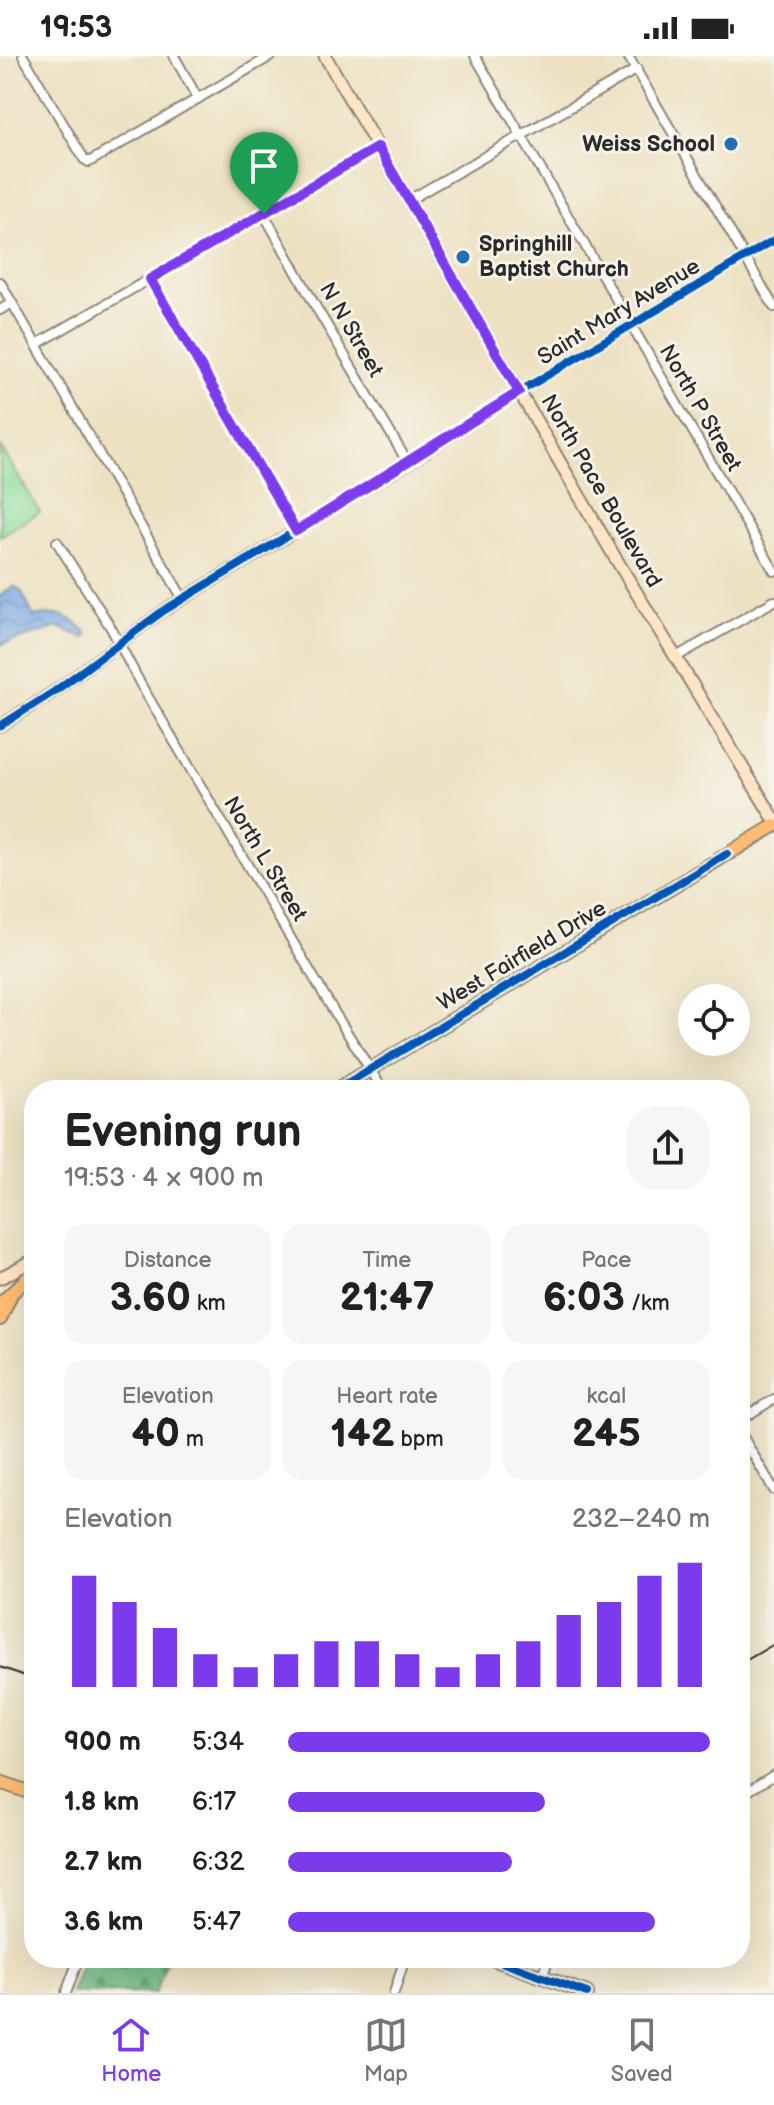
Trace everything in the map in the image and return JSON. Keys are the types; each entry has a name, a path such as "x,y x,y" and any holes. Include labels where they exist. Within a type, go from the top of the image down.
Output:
{"main road":[{"name":"North Pace Boulevard","path":"325,56 519,392 774,819"},
{"name":"West Fairfield Drive","path":"352,1080 774,826"},
{"path":"0,1278 24,1265"},
{"path":"1,1313 12,1292 24,1281"},
{"path":"1,1785 24,1791"},
{"path":"517,1968 587,1993"}],"street":[{"path":"23,56 84,159 89,162 271,56"},
{"path":"174,56 198,99"},
{"name":"North P Street","path":"475,56 774,571"},
{"path":"628,56 774,307"},
{"path":"409,200 637,69"},
{"path":"37,344 378,147"},
{"name":"N N Street","path":"264,214 408,463"},
{"name":"Saint Mary Avenue","path":"0,726 55,691 163,611 519,392 774,240"},
{"path":"150,279 296,531"},
{"path":"0,282 183,599"},
{"path":"0,310 12,303"},
{"name":"North L Street","path":"57,542 111,628 377,1080"},
{"path":"676,657 774,601"},
{"path":"750,1414 774,1399"},
{"path":"750,1449 774,1490"},
{"path":"750,1790 774,1775"},
{"path":"66,1993 75,1968"},
{"path":"394,1993 404,1968"},
{"path":"542,1977 545,1968"}],"green space":[{"path":"0,446 40,512 0,536"},
{"path":"80,1968 164,1968 155,1993 71,1993"}],"water":[{"path":"14,586 21,591 34,617 64,616 88,634 84,638 59,627 0,645 0,596"}],"railway":[{"path":"750,1658 774,1644"},
{"path":"0,1667 24,1675"}],"cycle path":[{"path":"0,726 55,691 163,611 519,392 774,240"},
{"path":"353,1080 727,854"},
{"path":"518,1968 587,1993"}],"place":[{"name":"Weiss School","path":"731,144"},
{"name":"Springhill Baptist Church","path":"463,257"}],"route":[{"path":"378,147 519,392 296,531 150,279 264,214 378,147"}]}
